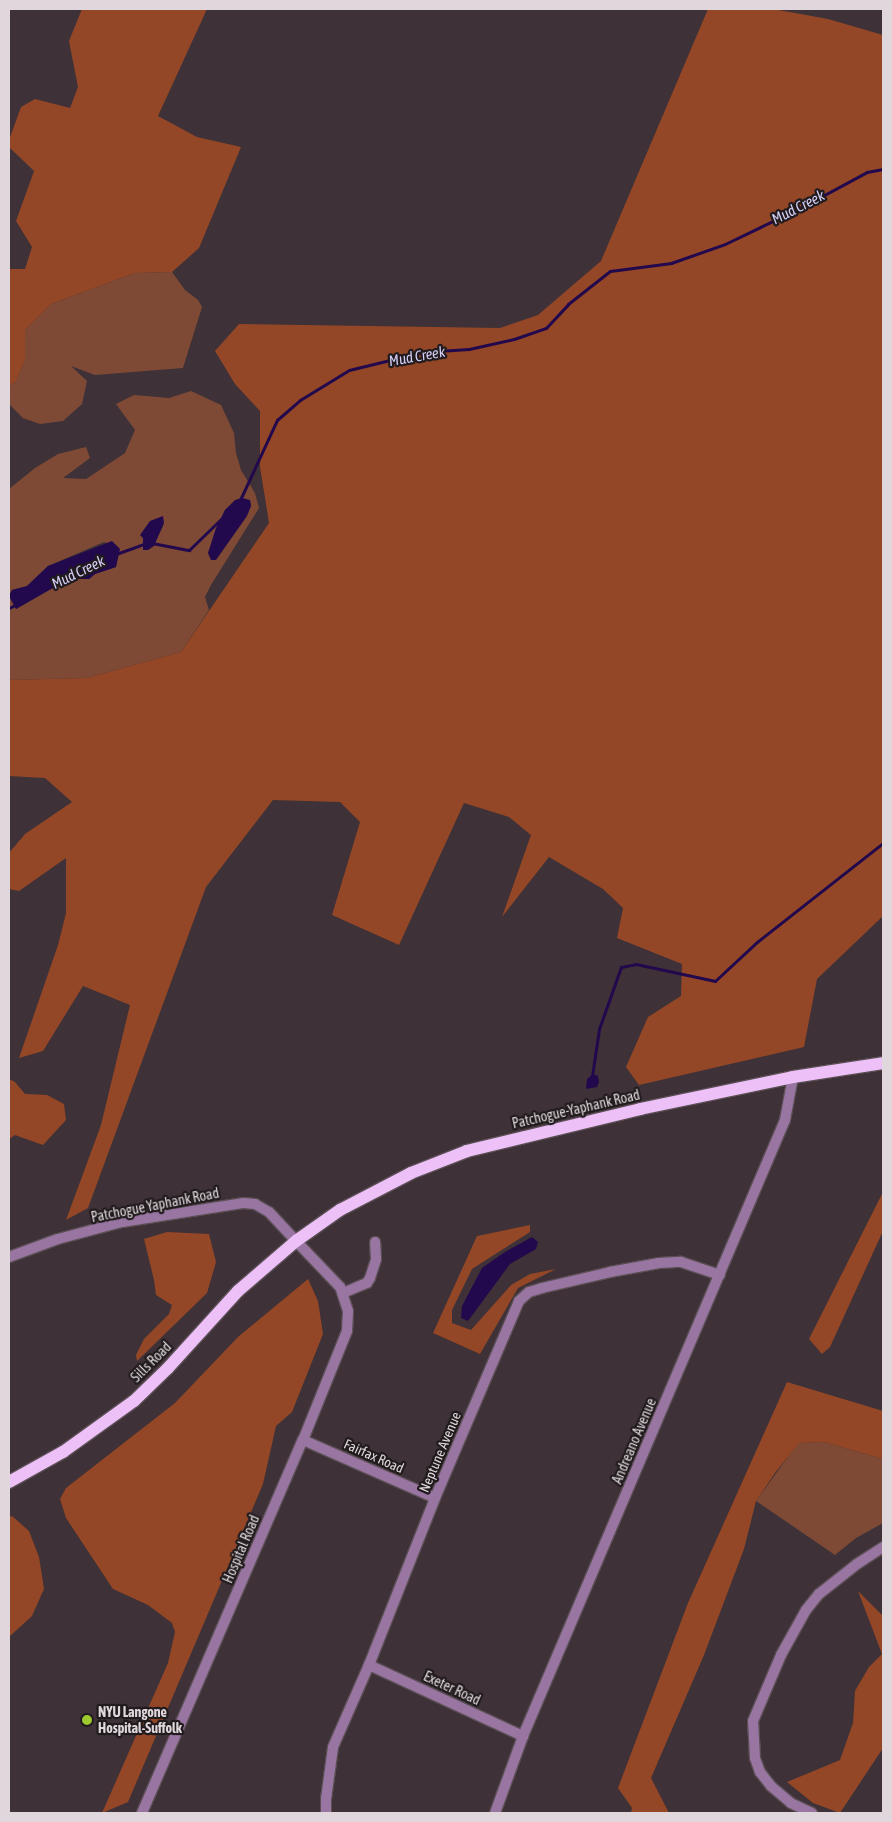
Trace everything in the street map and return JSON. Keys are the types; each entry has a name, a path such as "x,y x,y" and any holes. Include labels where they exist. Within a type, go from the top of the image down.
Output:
{"main road":[{"name":"Patchogue-Yaphank Road","path":"296,1241 360,1198 411,1173 467,1152 640,1109 793,1077 883,1064"},
{"name":"Sills Road","path":"9,1482 63,1452 134,1401 172,1363 238,1291 296,1241"}],"street":[{"name":"Andreano Avenue","path":"495,1813 523,1736 785,1120 793,1077"},
{"name":"Patchogue Yaphank Road","path":"9,1257 58,1239 122,1222 243,1203 259,1206 269,1212 296,1241"},
{"name":"Hospital Road","path":"142,1813 303,1440 347,1331 348,1311 343,1293 336,1281 296,1241"},
{"path":"343,1293 357,1288 370,1278 376,1259 375,1242"},
{"name":"Neptune Avenue","path":"326,1813 333,1747 369,1665 435,1498 519,1301 529,1292 610,1272 659,1263 681,1262 720,1275"},
{"name":"Fairfax Road","path":"303,1440 435,1498"},
{"path":"812,1813 784,1797 771,1786 760,1772 755,1758 753,1721 781,1655 806,1610 819,1594 857,1564 883,1547"},
{"name":"Exeter Road","path":"369,1665 523,1736"}],"shaded area":[{"path":"82,9 207,9 158,116 197,137 241,147 199,248 172,272 135,273 51,304 25,330 25,360 15,383 9,385 9,269 25,269 32,247 16,221 34,171 9,147 9,140 21,107 35,99 70,108 78,87 69,41"},
{"path":"708,9 773,9 828,19 883,35 883,916 817,979 804,1047 639,1085 626,1067 648,1017 681,996 682,964 617,938 623,908 603,889 549,857 502,917 531,835 509,817 464,803 399,945 332,915 360,822 340,802 273,800 206,887 88,1208 66,1220 101,1125 130,1005 83,986 43,1051 19,1058 58,945 66,913 66,858 19,891 9,889 9,853 25,834 72,802 45,778 9,776 9,680 87,678 181,652 269,523 260,467 260,411 235,384 215,351 239,324 500,328 538,315 601,261"},
{"path":"172,272 185,290 198,300 202,307 183,368 95,375 71,366 87,381 82,404 63,421 40,424 23,418 9,404 9,385 15,383 25,360 25,330 51,304 135,273"},
{"path":"191,391 221,405 234,433 236,453 241,470 255,493 259,508 205,597 209,610 181,652 87,678 9,680 9,596 16,609 51,589 78,579 89,579 95,574 116,567 119,549 104,542 48,566 27,586 12,590 9,595 9,489 35,468 58,454 86,447 90,458 63,478 86,479 125,453 135,430 116,404 134,395 169,398","holes":["242,498 250,501 251,506 213,538 225,510","164,524 160,532 143,550 143,538"]},
{"path":"9,1079 15,1082 25,1094 47,1095 64,1104 66,1120 43,1145 15,1135 9,1139"},
{"path":"883,1192 883,1231 830,1347 822,1354 809,1339"},
{"path":"530,1225 530,1232 472,1269 452,1310 452,1323 471,1330 511,1285 530,1274 556,1269 518,1288 480,1354 433,1333 477,1236"},
{"path":"167,1232 209,1234 216,1262 207,1293 137,1361 136,1355 144,1339 169,1314 172,1305 156,1295 144,1239"},
{"path":"308,1279 318,1301 323,1334 292,1412 276,1426 263,1484 128,1802 102,1813 168,1663 175,1632 172,1623 148,1605 113,1589 66,1518 60,1499 66,1488 175,1403 238,1337"},
{"path":"787,1382 883,1411 883,1459 824,1442 799,1443 775,1473 756,1501 744,1549 704,1655 651,1778 669,1813 631,1813 632,1808 618,1788 688,1603"},
{"path":"824,1442 883,1459 883,1523 856,1538 835,1555 756,1501 798,1443"},
{"path":"12,1516 29,1531 39,1557 44,1589 32,1616 9,1637 9,1517"},
{"path":"858,1591 883,1616 883,1748 840,1813 813,1803 787,1782 840,1760 853,1723 855,1691 869,1667 882,1654"}],"water":[{"path":"242,498 250,500 251,506 247,516 216,560 211,560 208,553 216,528 225,510 235,500"},
{"path":"163,516 164,523 154,546 148,550 143,550 143,538 140,535 150,521"},
{"path":"112,541 120,549 116,567 95,574 89,579 78,579 51,589 16,609 9,596 12,590 27,586 48,566"},
{"path":"593,1074 598,1076 599,1082 597,1087 586,1089 587,1079"},
{"path":"532,1237 538,1242 536,1249 510,1264 468,1321 461,1318 462,1306 482,1268"}],"waterway":[{"name":"Mud Creek","path":"240,500 277,420 300,400 349,370 423,352 469,349 514,339 546,328 568,304 610,271 671,263 725,244 802,207 867,172 883,169"},
{"name":"Mud Creek","path":"152,543 189,550 223,517"},
{"name":"Mud Creek","path":"116,554 146,543"},
{"name":"Mud Creek","path":"9,608 17,604"},
{"path":"592,1076 599,1029 621,967 636,964 715,981 757,942 883,843"}],"place":[{"name":"NYU Langone Hospital-Suffolk","path":"87,1720"}]}
